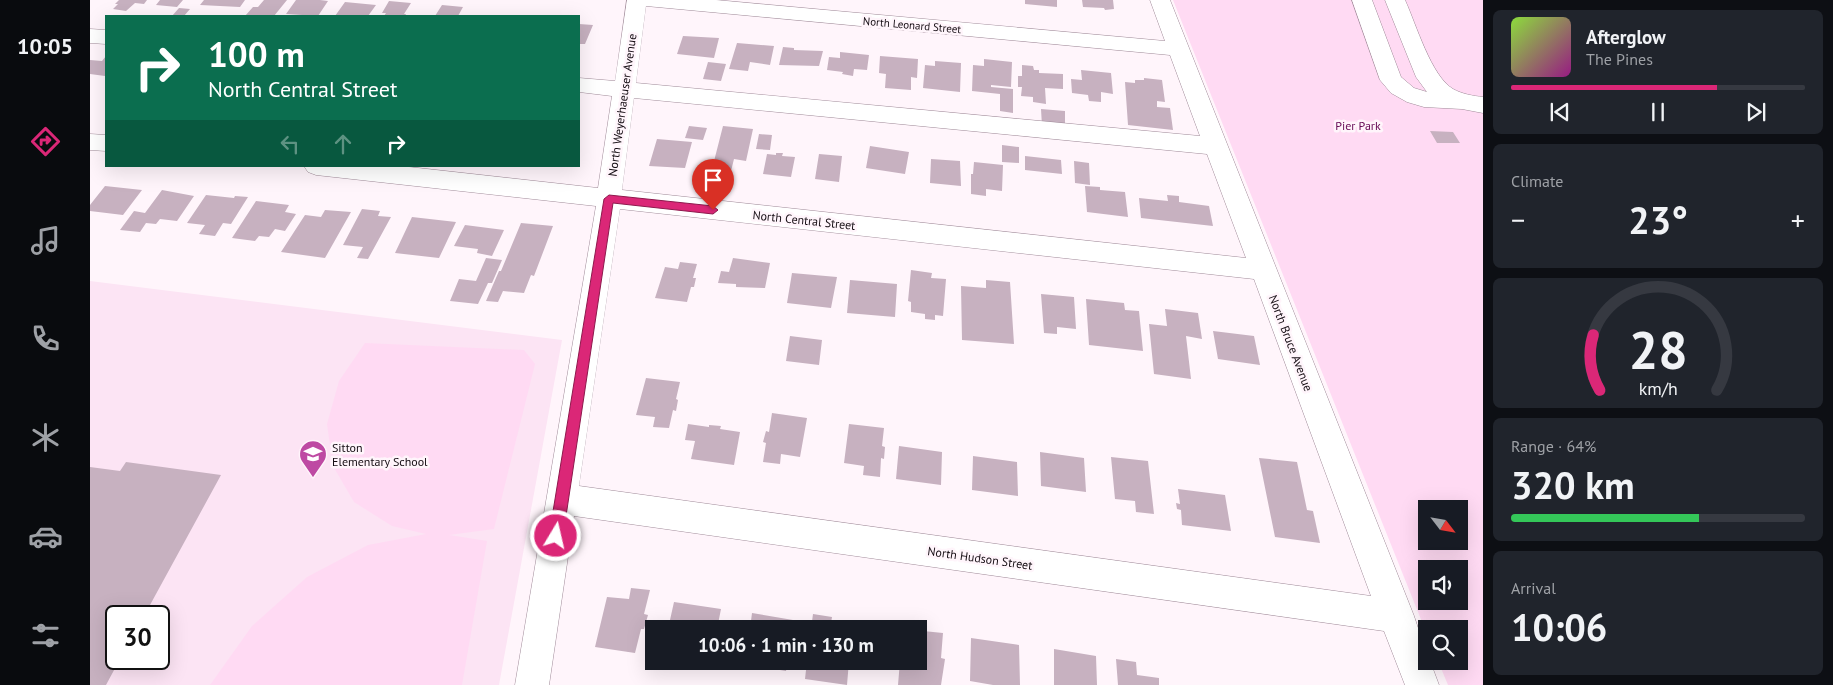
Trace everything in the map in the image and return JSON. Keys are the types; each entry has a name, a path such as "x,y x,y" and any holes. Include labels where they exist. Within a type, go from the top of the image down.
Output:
{"street":[{"name":"North Weyerhaeuser Avenue","path":"532,685 609,199 637,0"},
{"name":"North Leonard Street","path":"646,0 1178,49"},
{"name":"North Bruce Avenue","path":"1160,0 1422,685"},
{"path":"1362,0 1391,80 1399,90 1428,100 1473,103"},
{"path":"1395,0 1427,78 1440,92 1449,97 1473,103"},
{"path":"90,36 105,37"},
{"path":"580,85 1216,146"},
{"path":"90,142 105,143"},
{"name":"North Central Street","path":"325,167 1263,270"},
{"name":"North Hudson Street","path":"562,499 1397,616"}],"shaded area":[{"name":"Sitton Elementary School","path":"90,281 562,340 499,685 90,685"}],"green space":[{"name":"Pier Park","path":"1173,0 1483,0 1483,685 1448,685 1442,670 1468,670 1468,620 1421,620"},
{"path":"365,343 524,350 535,364 494,529 449,535 487,541 462,685 210,685 252,626 307,577 368,545 426,534 392,526 354,502 333,466 327,424 339,381"}],"building":[{"path":"119,0 147,0 144,4 135,3 126,11 113,9"},
{"path":"160,0 183,0 177,7 156,5"},
{"path":"204,0 245,0 240,7 200,5"},
{"path":"264,0 287,0 275,15 246,15 253,7 258,7"},
{"path":"296,0 328,1 319,15 286,14"},
{"path":"1025,0 1057,0 1057,7 1025,4"},
{"path":"1082,0 1113,0 1114,9 1105,10 1104,8 1083,7"},
{"path":"389,1 411,3 404,14 406,15 385,15 386,13 382,13"},
{"path":"345,2 376,5 369,15 336,15"},
{"path":"442,5 463,7 459,15 436,15"},
{"path":"179,8 190,9 185,15 173,15"},
{"path":"580,24 593,25 585,44 580,44"},
{"path":"683,36 719,38 714,58 677,54"},
{"path":"737,43 774,46 770,65 750,62 748,71 729,69"},
{"path":"783,47 794,48 794,50 823,51 819,66 779,65"},
{"path":"840,52 869,55 867,70 854,69 853,76 842,74 843,72 827,70 829,57 840,58"},
{"path":"880,56 918,59 917,78 911,77 911,90 885,88 886,74 879,73"},
{"path":"105,57 105,76 90,74 90,60 102,61"},
{"path":"984,59 1012,62 1011,87 991,85 991,87 1013,89 1013,113 1000,111 1000,94 972,91 973,65 984,66"},
{"path":"935,61 961,63 960,92 923,88 925,65 935,66"},
{"path":"708,62 726,64 721,81 703,79"},
{"path":"1022,65 1033,66 1034,70 1039,70 1039,73 1063,74 1063,89 1045,88 1046,104 1033,102 1033,97 1021,96 1022,87 1018,87 1018,76 1022,76"},
{"path":"1081,70 1111,73 1113,94 1101,92 1101,102 1089,101 1088,95 1072,93 1071,79 1082,80"},
{"path":"1144,78 1162,80 1165,102 1157,101 1157,107 1170,108 1173,130 1128,125 1125,82 1135,83 1135,80 1144,80"},
{"path":"1041,109 1065,111 1065,129 1042,126"},
{"path":"689,126 707,128 703,140 685,138"},
{"path":"723,126 753,129 746,161 734,159 731,171 712,169"},
{"path":"1430,131 1453,132 1460,143 1437,143"},
{"path":"759,134 772,135 770,150 756,149"},
{"path":"657,139 692,142 685,168 649,166"},
{"path":"1002,145 1019,147 1019,163 1002,162"},
{"path":"870,146 909,152 905,174 866,168"},
{"path":"776,153 783,153 782,156 795,157 791,177 763,174 767,154 776,155"},
{"path":"819,154 842,156 839,182 815,179"},
{"path":"1025,156 1061,160 1062,174 1025,170"},
{"path":"931,159 960,161 961,186 930,183"},
{"path":"1074,161 1089,163 1090,185 1075,183"},
{"path":"974,162 1003,165 1002,191 986,189 986,196 971,194 971,174 973,174"},
{"path":"105,186 142,190 123,215 90,211 90,205"},
{"path":"1085,186 1100,187 1100,190 1125,192 1128,217 1087,212"},
{"path":"162,190 194,196 177,221 160,219 156,224 146,223 140,232 120,230 134,211 145,213"},
{"path":"206,195 234,198 235,196 248,197 231,224 223,223 215,236 199,234 205,225 187,223"},
{"path":"1167,195 1179,196 1179,202 1209,206 1213,226 1141,218 1139,198 1168,201"},
{"path":"256,201 289,205 285,212 296,214 285,231 275,229 269,237 259,236 255,241 232,238"},
{"path":"362,209 380,211 378,216 391,217 368,259 357,258 363,247 343,245"},
{"path":"325,210 351,212 325,258 281,252 305,215 321,217"},
{"path":"412,217 456,222 439,258 395,253"},
{"path":"521,223 553,226 534,276 531,275 524,293 503,291 498,302 486,301 499,271 501,271"},
{"path":"465,225 504,230 492,256 477,253 478,249 454,246"},
{"path":"486,258 502,260 492,283 488,283 478,304 450,301 459,279 476,281"},
{"path":"733,258 770,263 765,288 736,287 736,284 718,283 721,271 729,272"},
{"path":"680,262 697,264 693,278 696,278 694,287 691,287 687,302 655,298 665,267 678,269"},
{"path":"911,270 932,273 931,278 946,279 943,316 935,315 935,320 925,319 925,314 911,312 911,302 908,301"},
{"path":"792,273 837,277 831,308 787,303"},
{"path":"850,280 897,284 895,317 847,313"},
{"path":"986,280 1010,282 1014,344 962,340 961,286 986,288"},
{"path":"1041,294 1074,297 1076,329 1057,327 1057,334 1044,333"},
{"path":"1086,299 1124,303 1125,310 1139,311 1143,351 1089,345"},
{"path":"1165,309 1198,313 1202,339 1186,336 1191,379 1154,374 1149,324 1167,326"},
{"path":"1213,331 1254,336 1260,365 1218,359"},
{"path":"790,336 822,340 819,365 786,361"},
{"path":"646,378 680,382 676,399 678,400 676,411 673,410 669,428 653,427 655,417 636,415"},
{"path":"772,413 807,418 800,457 781,454 780,464 763,462 766,443 763,442 766,431 769,432"},
{"path":"688,424 709,427 709,425 721,426 720,429 740,432 734,465 691,459 695,441 685,440"},
{"path":"849,424 884,428 882,446 885,447 884,459 881,458 880,477 863,475 864,466 844,463"},
{"path":"899,446 942,452 941,485 896,479"},
{"path":"1040,452 1084,458 1086,492 1041,486"},
{"path":"973,456 1017,462 1018,496 972,490"},
{"path":"1111,457 1148,461 1154,514 1136,512 1135,501 1115,499"},
{"path":"1259,458 1297,462 1307,510 1313,511 1320,543 1275,537"},
{"path":"126,462 221,475 150,605 105,605 105,670 114,670 106,685 90,685 90,467 120,471"},
{"path":"1178,489 1225,495 1231,531 1182,525 1181,510 1177,509 1176,503 1180,504"},
{"path":"631,588 650,590 644,614 648,615 645,620 644,629 641,629 635,653 595,647 607,597 629,599"},
{"path":"674,602 721,609 719,620 670,620"},
{"path":"752,613 793,620 751,620"},
{"path":"813,614 832,617 832,620 812,620"},
{"path":"927,631 943,633 941,658 945,659 941,685 898,685 899,670 927,670"},
{"path":"971,638 1019,645 1020,685 993,685 970,681"},
{"path":"1054,649 1096,656 1097,685 1054,685"},
{"path":"1116,659 1136,662 1137,675 1159,678 1159,685 1118,685"},
{"path":"806,670 848,670 847,685 805,679"}],"place":[{"name":"Sitton Elementary School","path":"313,478"}],"route":[{"path":"556,536 609,199 713,210"}]}
